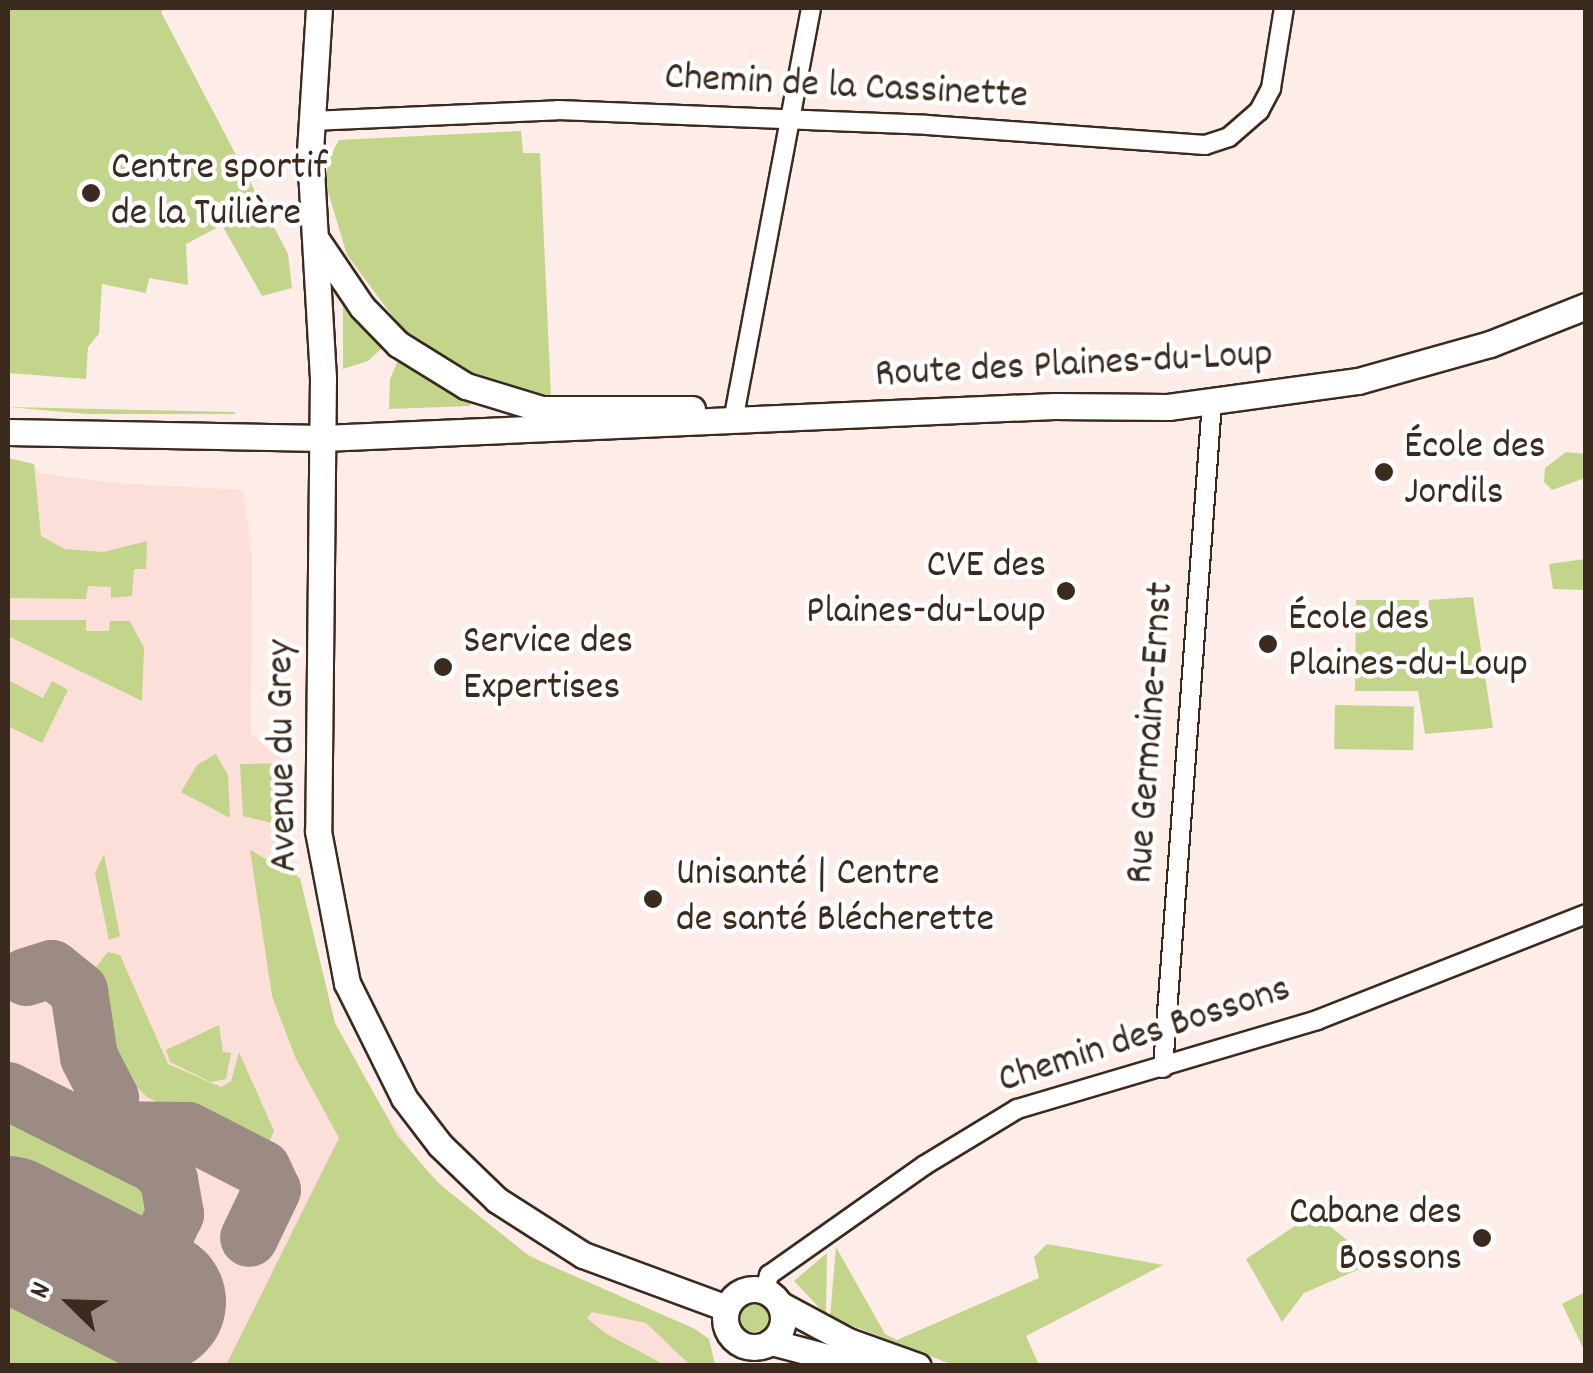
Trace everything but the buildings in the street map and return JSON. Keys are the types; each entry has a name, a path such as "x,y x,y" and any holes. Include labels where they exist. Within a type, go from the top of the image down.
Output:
{"main road":[{"name":"Avenue du Grey","path":"320,8 311,121 323,438 318,831 336,944 375,1048 440,1145 520,1217 584,1255 726,1308"},
{"name":"Route des Plaines-du-Loup","path":"318,242 362,307 398,344 466,386 541,410 706,409 733,421"},
{"name":"Route des Plaines-du-Loup","path":"8,432 323,438 1212,403 1425,364 1586,306"},
{"path":"862,1366 771,1342 754,1347 736,1341 726,1326 726,1308 742,1291 773,1298 848,1341 918,1366"},
{"path":"771,1342 783,1322 773,1298"}],"street":[{"path":"733,421 811,8"},
{"name":"Chemin de la Cassinette","path":"311,121 558,110 789,119 1205,145 1229,137 1259,111 1272,88 1284,8"},
{"name":"Rue Germaine-Ernst","path":"1163,1068 1212,403"},
{"name":"Chemin des Bossons","path":"773,1298 769,1275 984,1126 1072,1091 1163,1068 1317,1020 1586,914"}],"shaded area":[{"path":"8,461 34,464 38,473 116,483 243,490 252,557 251,734 287,763 290,837 312,946 335,1022 358,1070 418,1161 480,1222 554,1270 695,1329 709,1339 715,1365 8,1366"}],"green space":[{"name":"Centre sportif de la Tuilière","path":"8,8 166,8 161,12 288,254 292,288 262,296 222,225 186,244 188,285 149,278 146,293 102,284 99,334 88,347 86,379 8,373"},
{"path":"521,131 523,153 540,153 551,396 465,373 405,333 347,255 326,185 328,160 339,140"},
{"path":"343,301 383,347 368,361 343,369"},
{"path":"398,360 470,406 389,409 390,379"},
{"path":"8,407 234,412 236,414 87,414"},
{"path":"1566,452 1585,454 1585,478 1552,490 1544,482 1545,468"},
{"path":"8,458 34,464 41,536 65,549 103,552 147,541 146,569 134,569 132,596 111,598 111,587 88,586 86,599 8,598"},
{"path":"1585,559 1585,590 1553,589 1549,564"},
{"path":"1473,597 1493,728 1425,734 1418,691 1355,691 1356,600 1419,600 1419,630 1428,631 1429,600"},
{"path":"8,620 86,620 86,631 109,631 110,621 130,621 144,648 142,701 8,636"},
{"path":"8,680 43,698 52,681 68,690 42,743 8,726"},
{"path":"1335,705 1414,706 1413,750 1334,749"},
{"path":"216,754 228,775 230,818 181,792 197,765"},
{"path":"287,763 289,827 243,816 240,764"},
{"path":"250,850 300,878 335,1023 397,1135 437,1182 529,1256 695,1329 709,1339 715,1365 690,1365 646,1323 592,1312 587,1318 605,1333 665,1365 226,1365 339,1138 296,1059 272,996"},
{"path":"104,854 120,936 109,940 95,873"},
{"path":"108,952 120,955 168,1064 221,1087 231,1081 239,1052 274,1131 263,1156 147,1097 102,1053 92,972"},
{"path":"219,1025 223,1052 231,1053 226,1079 211,1082 170,1062 166,1050"},
{"path":"8,1109 150,1182 159,1212 150,1231 120,1241 8,1186"},
{"path":"1314,1213 1359,1250 1362,1268 1304,1293 1282,1322 1246,1259"},
{"path":"1047,1244 1163,1265 1026,1336 1039,1365 953,1365 830,1317 836,1247 885,1334 897,1340 1039,1278 1034,1257"},
{"path":"827,1253 826,1315 794,1281"},
{"path":"8,1270 196,1365 8,1365"},
{"path":"1585,1292 1585,1352 1562,1304"},
{"path":"754,1302 765,1306 769,1317 765,1328 754,1332 743,1328 739,1317 743,1306"}],"taxiway":[{"path":"26,977 52,969 79,991 89,1057 110,1098 101,1124 81,1127"},
{"path":"8,1091 156,1165 169,1180 175,1214 154,1257 129,1276 94,1271"},
{"path":"100,1130 188,1131 262,1169 272,1190 249,1238"}],"runway":[{"path":"8,1227 155,1302"}],"place":[{"name":"Centre sportif de la Tuilière","path":"91,193"},
{"name":"École des Jordils","path":"1384,472"},
{"name":"CVE des Plaines-du-Loup","path":"1066,591"},
{"name":"École des Plaines-du-Loup","path":"1268,644"},
{"name":"Service des Expertises","path":"443,667"},
{"name":"Unisanté | Centre de santé Blécherette","path":"653,899"},
{"name":"Cabane des Bossons","path":"1482,1238"}]}
